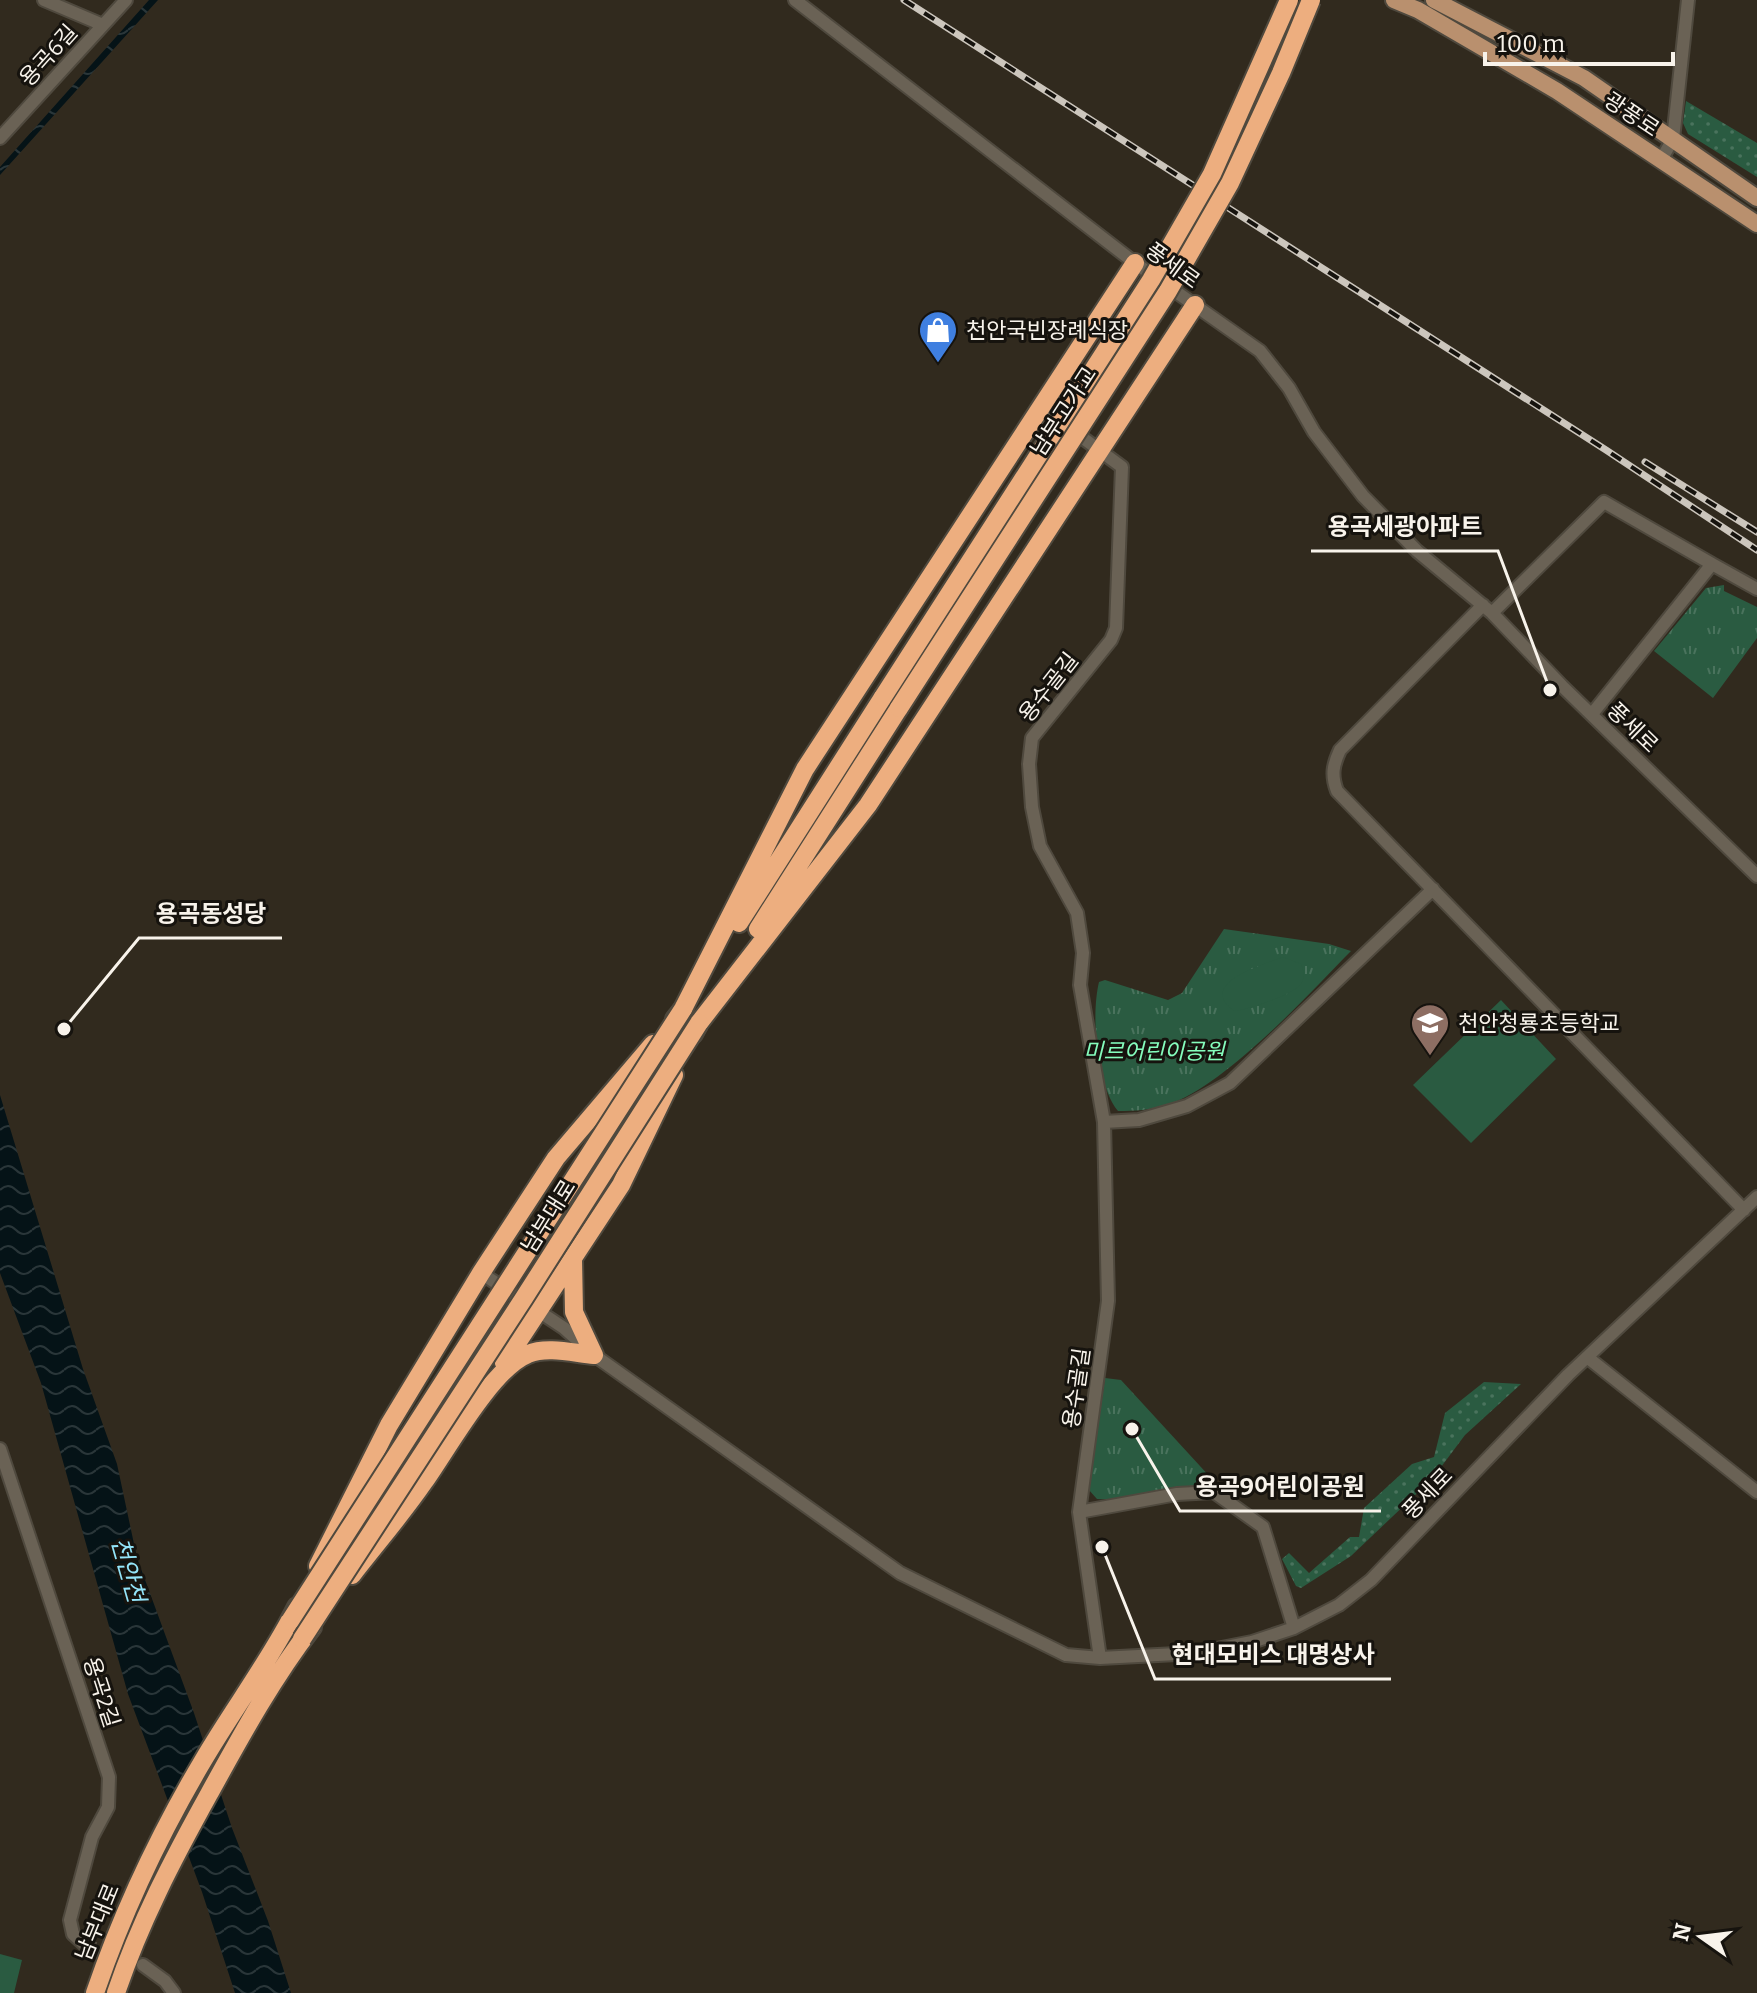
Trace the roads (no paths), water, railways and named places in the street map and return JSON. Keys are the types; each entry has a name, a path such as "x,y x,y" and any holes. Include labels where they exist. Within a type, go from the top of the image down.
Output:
{"highway":[{"name":"남부고가교","path":"891,702 1151,280 1212,174 1289,0"},
{"name":"남부고가교","path":"891,702 1168,291 1230,183 1311,0"},
{"path":"290,1621 389,1425 481,1273 556,1158 683,1009 805,769 1135,263"},
{"path":"302,1639 424,1483 539,1312 621,1185 699,1023 868,805 1195,305"},
{"name":"남부대로","path":"95,1993 111,1946 145,1870 203,1761 242,1697 683,1009 891,702"},
{"name":"남부대로","path":"116,1993 150,1903 259,1703 524,1298 699,1023 891,702"},
{"path":"573,1258 574,1312 594,1355"},
{"path":"480,1399 524,1355 540,1349 594,1355"}],"main road":[{"name":"광풍로","path":"1394,0 1418,10 1557,91 1757,224"},
{"name":"광풍로","path":"1434,0 1584,78 1757,198"}],"street":[{"path":"44,0 103,25"},
{"name":"용곡6길","path":"0,138 126,0"},
{"name":"풍세로","path":"795,0 1135,263 1260,351 1289,388 1314,432 1363,496 1417,551 1487,609 1757,876"},
{"path":"1661,160 1673,139 1688,0"},
{"name":"용수골길","path":"1041,407 1122,467 1116,628 1111,640 1032,738 1029,764 1032,807 1040,846 1077,913 1083,953 1080,985 1104,1122 1108,1301 1079,1512 1100,1658"},
{"path":"1744,1210 1337,791 1332,777 1340,750 1604,502 1757,589"},
{"path":"1592,714 1712,564"},
{"path":"1104,1122 1139,1120 1187,1106 1230,1083 1433,889"},
{"name":"풍세로","path":"594,1355 900,1573 1066,1655 1100,1658 1196,1653 1252,1642 1294,1628 1339,1605 1371,1580 1587,1357 1757,1197"},
{"path":"481,1273 564,1328 594,1355"},
{"path":"1587,1357 1757,1492"},
{"name":"용곡2길","path":"0,1449 109,1777 108,1807 92,1837 70,1920 73,1934 84,1944"},
{"path":"1079,1512 1177,1494 1214,1492 1263,1527 1294,1628"},
{"path":"143,1965 165,1981 174,1993"}],"water":[{"path":"149,0 158,0 0,175 0,167"},
{"name":"천안천","path":"0,1095 83,1369 117,1464 137,1558 291,1993 235,1993 202,1892 128,1694 41,1383 0,1273"}],"tunnel":[{"path":"84,1944 143,1965"}],"railway":[{"path":"904,0 1757,550"},
{"path":"1645,462 1757,532"}],"place":[{"name":"천안국빈장례식장","path":"938,364"},
{"name":"용곡세광아파트","path":"1550,690"},
{"name":"용곡동성당","path":"64,1029"},
{"name":"천안청룡초등학교","path":"1430,1057"},
{"name":"용곡9어린이공원","path":"1132,1429"},
{"name":"현대모비스 대명상사","path":"1102,1547"}],"park label":[{"name":"미르어린이공원","path":"1154,1051"}]}
